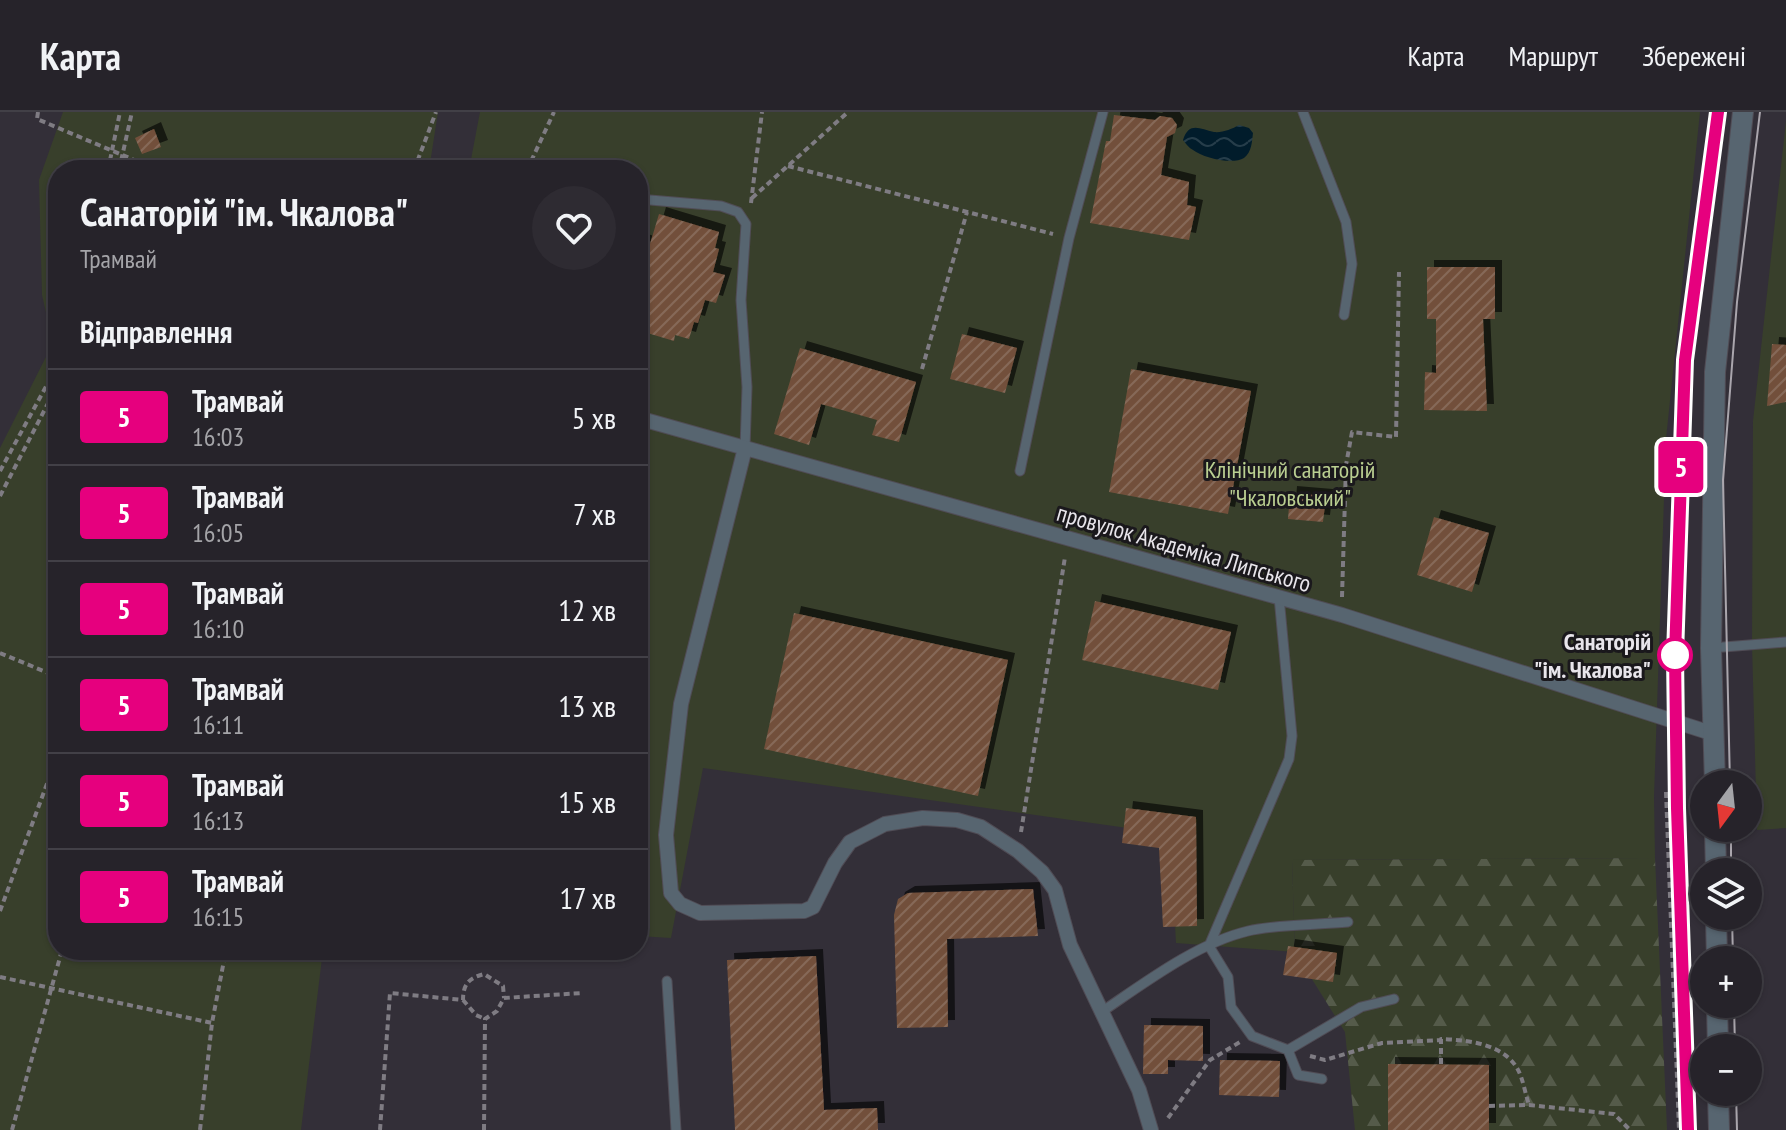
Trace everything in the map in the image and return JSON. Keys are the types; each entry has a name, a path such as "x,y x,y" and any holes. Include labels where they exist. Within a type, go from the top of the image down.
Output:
{"street":[{"path":"1715,770 1711,648 1715,372 1743,112"},
{"name":"провулок Академіка Липського","path":"648,421 1342,615 1714,734"},
{"path":"745,448 681,704 666,835 671,893 680,904 700,913 804,911 813,907 835,863 850,842 866,831 885,824 923,818 957,820 981,827 1018,851 1042,872 1055,890 1070,945 1139,1090 1151,1130"},
{"path":"1718,1106 1719,1130"}],"lane":[{"path":"1020,471 1069,238 1103,112"},
{"path":"1303,112 1346,222 1352,264 1344,315"},
{"path":"648,200 721,206 738,212 746,224 741,300 747,387 745,448"},
{"path":"1209,946 1289,759 1292,736 1279,597"},
{"path":"1711,648 1786,642"},
{"path":"1100,1013 1155,975 1209,946 1248,931 1348,922"},
{"path":"1209,946 1228,977 1231,1007 1252,1036 1288,1050 1298,1075 1322,1079"},
{"path":"667,981 676,1130"},
{"path":"1288,1050 1361,1007 1394,999"}],"path":[{"path":"38,112 37,119 134,160"},
{"path":"110,160 120,112"},
{"path":"121,160 132,112"},
{"path":"418,160 436,112"},
{"path":"532,160 554,112"},
{"path":"751,210 762,112"},
{"path":"751,200 848,112"},
{"path":"788,166 1069,238"},
{"path":"922,369 967,212"},
{"path":"1342,615 1346,465 1352,432 1396,437 1399,272"},
{"path":"0,471 48,380"},
{"path":"0,496 48,403"},
{"path":"1018,851 1068,539"},
{"path":"0,653 48,673"},
{"path":"0,911 48,781"},
{"path":"1666,792 1679,1130"},
{"path":"12,1130 59,960"},
{"path":"200,1130 212,1023 224,960"},
{"path":"484,974 503,986 504,998 497,1011 485,1019 476,1015 463,1000 463,988 472,977 484,974"},
{"path":"0,977 212,1023"},
{"path":"380,1130 390,993 463,1000"},
{"path":"504,998 582,993"},
{"path":"484,1130 485,1019"},
{"path":"1168,1118 1210,1060 1252,1036"},
{"path":"1441,1040 1441,1064"},
{"path":"1288,1050 1325,1060 1382,1043 1467,1040 1492,1048 1516,1066 1529,1105"},
{"path":"1489,1106 1529,1105 1614,1114 1630,1130"}],"green space":[{"path":"63,112 438,112 431,160 48,160 48,321 42,295 39,180"},
{"name":"Клінічний санаторій \"Чкаловський\"","path":"480,112 1700,112 1666,439 1654,797 1655,858 1292,860 1295,952 1176,943 1170,834 703,768 671,938 648,937 648,160 471,160"},
{"path":"1786,121 1786,828 1762,830 1762,770 1755,770 1752,644 1753,421"},
{"path":"48,353 48,960 322,960 301,1130 0,1130 0,448"},
{"path":"1655,858 1667,1130 1355,1130 1345,1032 1295,952 1292,860"}],"water":[{"path":"1239,125 1253,133 1249,153 1239,160 1226,161 1204,156 1183,140 1192,128 1217,132"}],"building":[{"path":"1114,115 1155,120 1160,116 1172,118 1177,125 1175,133 1167,137 1161,175 1189,182 1187,205 1196,207 1189,240 1090,223"},
{"path":"154,129 161,147 142,154 135,138"},
{"path":"659,214 719,232 715,248 719,249 713,272 725,275 716,303 705,300 689,339 675,335 674,341 648,333 650,244"},
{"path":"1427,267 1495,267 1495,319 1483,319 1487,411 1424,410 1425,372 1436,373 1436,319 1427,319"},
{"path":"962,334 1017,348 1005,393 950,379"},
{"path":"1772,344 1786,345 1786,402 1767,406"},
{"path":"800,348 916,382 899,442 872,435 877,420 821,404 809,445 774,434"},
{"path":"1131,369 1251,391 1228,514 1109,492"},
{"path":"1290,493 1326,496 1323,522 1288,519"},
{"path":"1434,517 1489,533 1472,592 1417,575"},
{"path":"1095,601 1231,632 1218,690 1082,660"},
{"path":"794,613 1008,660 978,796 764,749"},
{"path":"1126,808 1196,817 1197,926 1163,927 1159,848 1122,843"},
{"path":"1033,889 1038,936 947,939 948,1027 897,1028 894,915 898,899 908,893"},
{"path":"1288,946 1337,953 1333,982 1283,975"},
{"path":"816,956 824,1110 877,1108 878,1130 735,1130 727,960"},
{"path":"1144,1025 1203,1026 1203,1061 1168,1060 1168,1074 1143,1074"},
{"path":"1220,1060 1280,1061 1279,1097 1219,1095"},
{"path":"1388,1064 1489,1065 1489,1130 1388,1130"}],"tram line":[{"path":"1688,1130 1675,655 1685,360 1718,112"},
{"name":"5","path":"1688,1130 1675,655 1685,360 1718,112"},
{"path":"1730,770 1723,480 1737,302 1760,112"},
{"path":"1731,842 1731,858"},
{"path":"1732,930 1733,946"},
{"path":"1734,1018 1735,1034"},
{"path":"1736,1106 1737,1130"}],"place":[{"name":"Санаторій \"ім. Чкалова\"","path":"1675,655"}]}
